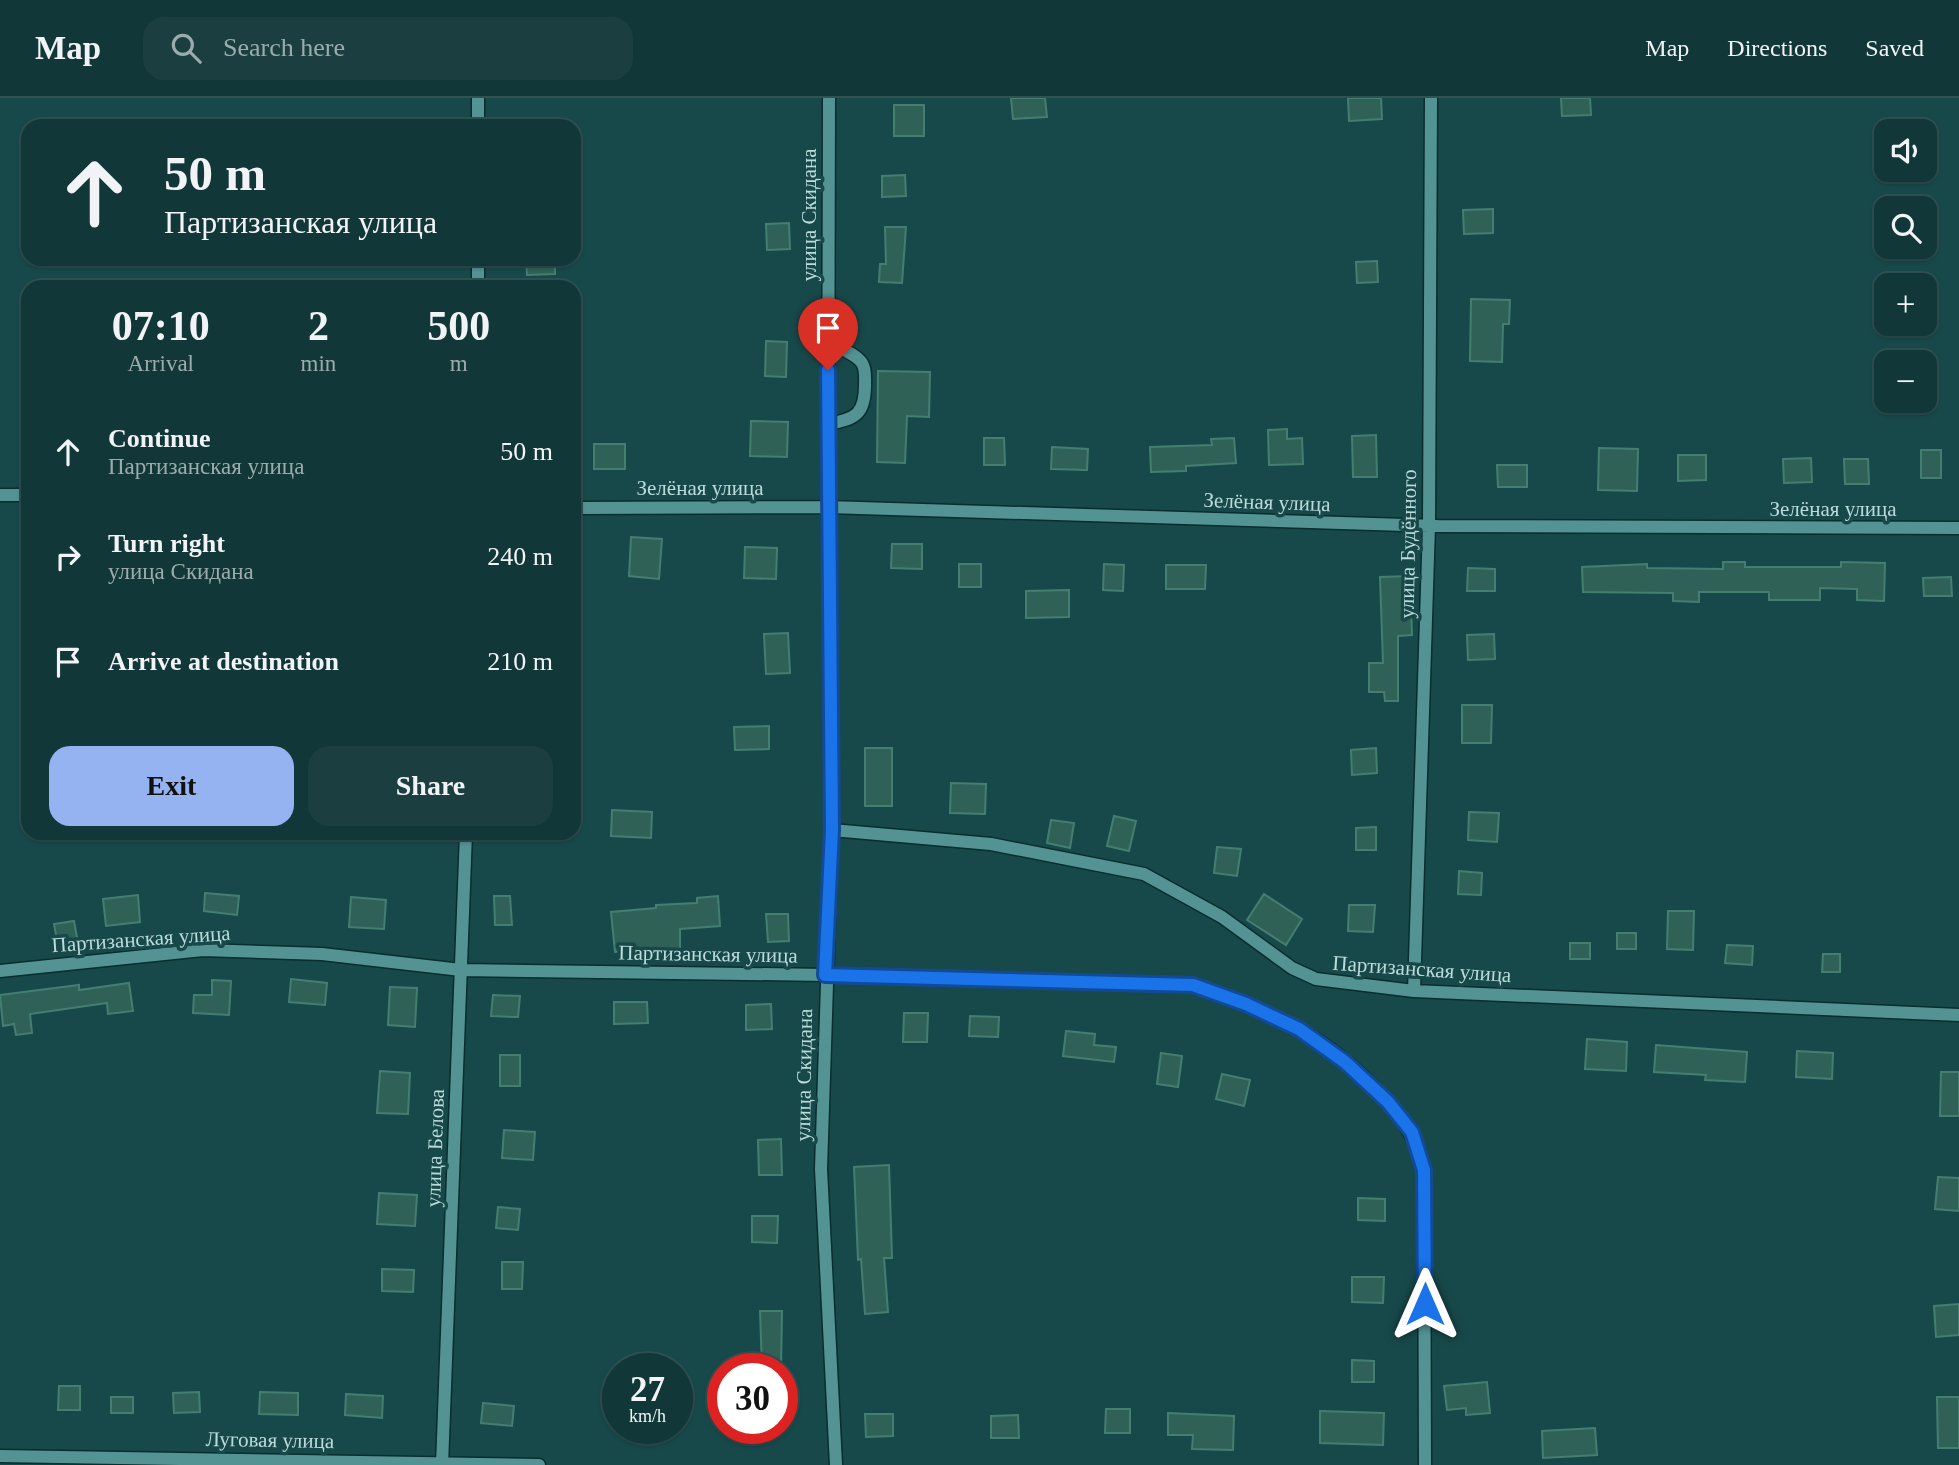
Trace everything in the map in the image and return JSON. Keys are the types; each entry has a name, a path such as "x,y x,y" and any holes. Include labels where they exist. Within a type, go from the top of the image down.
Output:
{"street":[{"path":"478,98 478,119"},
{"name":"улица Скидана","path":"828,98 828,507 832,830 825,975 821,1169 836,1465"},
{"name":"улица Будённого","path":"1414,991 1429,526 1431,98"},
{"path":"828,343 855,356 864,364 865,376 865,403 861,410 841,422 828,424"},
{"path":"0,495 21,495"},
{"name":"Зелёная улица","path":"581,508 828,507 1429,526 1959,528"},
{"name":"Партизанская улица","path":"832,830 991,844 1144,874 1222,917 1303,974 1328,981 1414,991 1959,1015"},
{"name":"улица Белова","path":"442,1463 466,840"},
{"name":"Партизанская улица","path":"0,971 203,950 322,954 461,970 825,975 1193,985 1246,1004 1299,1029 1345,1062 1388,1102 1412,1132 1424,1170 1425,1465"},
{"name":"Луговая улица","path":"0,1456 539,1465"}],"building":[{"path":"1011,98 1045,98 1047,117 1013,119"},
{"path":"1348,98 1381,98 1382,119 1349,121"},
{"path":"1561,98 1590,98 1591,115 1562,116"},
{"path":"894,105 924,105 924,136 894,136"},
{"path":"905,175 906,196 882,197 882,176"},
{"path":"1493,209 1493,233 1464,234 1463,210"},
{"path":"789,223 790,249 767,250 766,224"},
{"path":"885,227 906,227 902,283 879,282 880,264 886,264"},
{"path":"1377,261 1378,282 1357,283 1356,262"},
{"path":"526,266 555,266 555,274 527,275"},
{"path":"1471,299 1510,300 1509,324 1503,324 1502,362 1470,361"},
{"path":"766,341 787,342 786,377 765,376"},
{"path":"878,371 930,372 929,417 907,416 905,463 877,462"},
{"path":"751,421 788,422 787,457 750,456"},
{"path":"1287,429 1287,439 1302,438 1303,464 1269,465 1268,430"},
{"path":"1376,435 1377,477 1353,477 1352,436"},
{"path":"984,438 1004,438 1005,465 984,465"},
{"path":"1234,438 1236,463 1186,466 1186,471 1151,472 1150,447 1212,445 1211,439"},
{"path":"594,444 625,444 625,469 594,469"},
{"path":"1052,447 1088,449 1087,470 1051,469"},
{"path":"1599,448 1638,449 1637,491 1598,490"},
{"path":"1921,450 1941,450 1941,478 1921,478"},
{"path":"1678,455 1706,455 1706,480 1678,481"},
{"path":"1811,458 1812,482 1784,483 1783,459"},
{"path":"1844,459 1868,459 1869,484 1845,484"},
{"path":"1497,465 1527,465 1527,487 1498,487"},
{"path":"631,537 662,539 659,579 629,576"},
{"path":"892,544 922,544 922,569 891,568"},
{"path":"745,547 777,548 776,579 744,578"},
{"path":"1723,562 1745,562 1745,567 1841,567 1841,562 1885,563 1884,601 1857,600 1857,589 1820,588 1820,600 1769,600 1769,592 1699,592 1699,602 1673,601 1673,593 1583,592 1582,567 1647,564 1647,568 1723,569"},
{"path":"959,564 981,564 981,587 959,587"},
{"path":"1104,564 1124,565 1123,591 1103,590"},
{"path":"1166,565 1206,565 1205,589 1166,589"},
{"path":"1468,568 1495,569 1495,591 1467,591"},
{"path":"1410,576 1412,635 1398,636 1398,701 1385,701 1384,692 1369,692 1369,663 1383,663 1380,577"},
{"path":"1951,577 1952,596 1924,596 1923,578"},
{"path":"1069,590 1069,617 1026,618 1026,591"},
{"path":"788,633 790,673 766,674 764,634"},
{"path":"1494,634 1495,659 1468,660 1467,635"},
{"path":"1462,705 1492,705 1491,743 1462,743"},
{"path":"769,726 769,749 735,750 734,727"},
{"path":"865,748 892,748 892,806 865,806"},
{"path":"1376,748 1377,773 1352,775 1351,750"},
{"path":"951,783 986,784 985,814 950,813"},
{"path":"612,810 652,812 651,838 611,836"},
{"path":"1469,812 1499,813 1497,842 1468,840"},
{"path":"1114,816 1136,821 1129,851 1107,846"},
{"path":"1051,820 1074,823 1070,848 1047,843"},
{"path":"1376,827 1376,850 1356,850 1356,828"},
{"path":"1217,847 1241,849 1237,876 1214,873"},
{"path":"1459,871 1482,873 1481,895 1458,894"},
{"path":"205,893 239,896 237,915 204,911"},
{"path":"1264,894 1302,919 1286,945 1247,920"},
{"path":"138,895 140,922 106,926 103,899"},
{"path":"494,896 510,896 512,925 495,925"},
{"path":"718,896 720,926 680,929 680,948 615,952 611,912 656,908 656,905 697,903 697,898"},
{"path":"351,897 386,900 384,929 349,927"},
{"path":"1349,905 1375,905 1373,932 1348,931"},
{"path":"1668,911 1694,911 1693,950 1667,949"},
{"path":"766,914 788,914 789,941 768,942"},
{"path":"74,921 78,943 58,946 54,924"},
{"path":"1617,933 1636,933 1636,949 1617,949"},
{"path":"1570,943 1590,943 1590,959 1570,959"},
{"path":"1727,945 1753,946 1752,965 1725,963"},
{"path":"1823,954 1840,954 1840,972 1822,972"},
{"path":"291,979 327,983 325,1005 289,1002"},
{"path":"212,980 231,981 229,1015 193,1013 194,995 212,995"},
{"path":"129,983 133,1011 108,1014 107,1003 30,1014 32,1033 16,1035 14,1024 3,1026 0,995 79,985 79,990"},
{"path":"390,987 417,988 415,1027 388,1025"},
{"path":"493,995 520,996 518,1017 491,1016"},
{"path":"614,1002 647,1002 648,1023 614,1024"},
{"path":"771,1004 772,1029 746,1030 746,1005"},
{"path":"904,1013 928,1013 927,1042 903,1042"},
{"path":"970,1016 999,1017 998,1037 969,1036"},
{"path":"1066,1031 1095,1034 1094,1045 1116,1047 1114,1062 1063,1056"},
{"path":"1587,1039 1627,1042 1626,1071 1585,1069"},
{"path":"1656,1045 1747,1052 1745,1082 1705,1080 1706,1075 1654,1072"},
{"path":"1797,1051 1833,1053 1832,1079 1796,1077"},
{"path":"1161,1053 1182,1056 1178,1087 1157,1084"},
{"path":"500,1055 520,1055 520,1086 500,1086"},
{"path":"380,1071 410,1073 408,1114 377,1113"},
{"path":"1941,1072 1959,1072 1959,1116 1940,1116"},
{"path":"1222,1074 1250,1080 1244,1106 1216,1099"},
{"path":"504,1130 535,1132 533,1160 502,1158"},
{"path":"781,1139 782,1175 759,1175 758,1140"},
{"path":"889,1165 892,1258 884,1258 888,1312 865,1314 861,1259 858,1260 854,1167"},
{"path":"1938,1177 1959,1178 1959,1211 1935,1209"},
{"path":"379,1193 417,1195 415,1226 377,1224"},
{"path":"1358,1198 1385,1199 1385,1221 1358,1220"},
{"path":"498,1207 520,1209 518,1230 496,1228"},
{"path":"752,1216 778,1216 777,1243 752,1242"},
{"path":"502,1262 523,1262 522,1289 502,1289"},
{"path":"382,1269 414,1270 413,1292 382,1291"},
{"path":"1352,1277 1384,1277 1383,1303 1352,1302"},
{"path":"1959,1304 1959,1335 1936,1337 1934,1306"},
{"path":"760,1311 782,1311 781,1353 761,1353"},
{"path":"1352,1360 1374,1361 1374,1382 1352,1382"},
{"path":"1487,1382 1490,1413 1466,1415 1466,1408 1447,1410 1444,1386"},
{"path":"59,1386 80,1386 80,1410 58,1410"},
{"path":"199,1392 200,1412 174,1413 173,1393"},
{"path":"260,1392 298,1393 298,1415 259,1414"},
{"path":"346,1394 383,1396 382,1418 345,1415"},
{"path":"111,1397 133,1397 133,1413 111,1413"},
{"path":"1937,1397 1959,1397 1959,1448 1938,1448"},
{"path":"483,1403 514,1406 512,1426 481,1423"},
{"path":"1106,1409 1130,1409 1130,1433 1105,1433"},
{"path":"1320,1411 1384,1413 1383,1445 1320,1443"},
{"path":"1168,1413 1234,1416 1233,1450 1192,1449 1193,1435 1168,1435"},
{"path":"865,1414 893,1414 893,1436 866,1437"},
{"path":"1018,1415 1019,1438 991,1438 991,1416"},
{"path":"1595,1428 1597,1455 1543,1458 1542,1431"}],"route":[{"path":"828,370 832,830 830,929 825,975 1193,985 1246,1004 1299,1029 1345,1062 1388,1102 1412,1132 1424,1170 1425,1304"}]}
